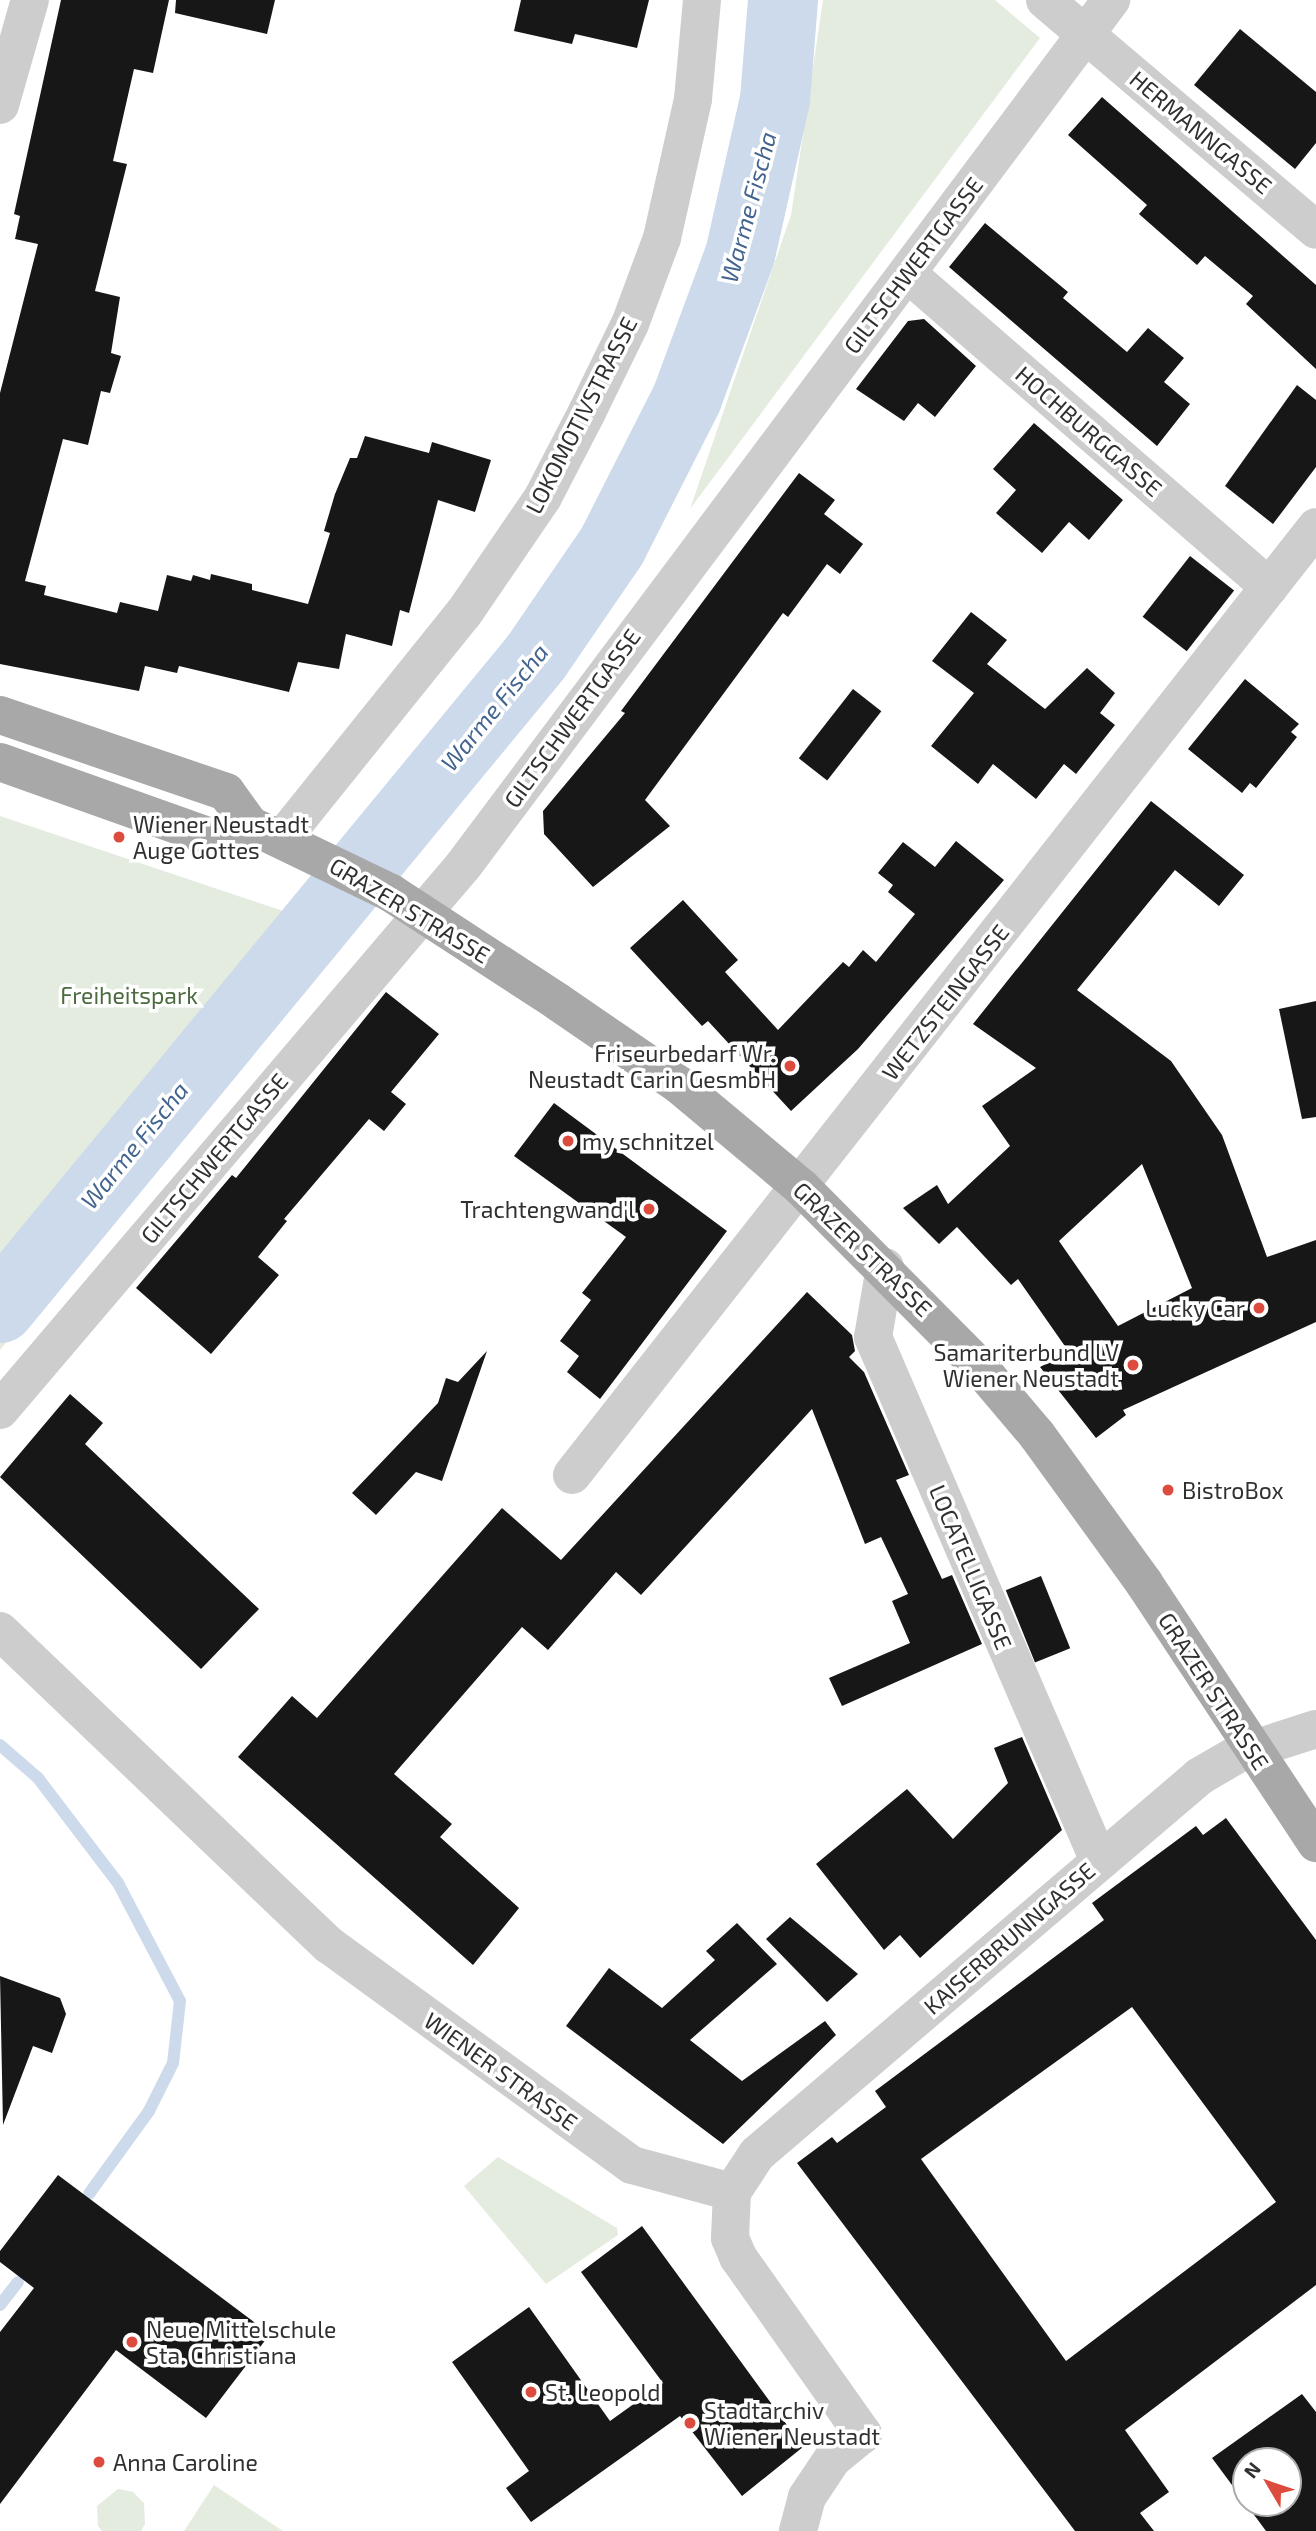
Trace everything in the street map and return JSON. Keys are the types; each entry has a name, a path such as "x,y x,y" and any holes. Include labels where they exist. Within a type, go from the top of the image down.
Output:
{"main road":[{"name":"GRAZER STRASSE","path":"0,715 226,792 266,832 329,861 425,913 679,1085 801,1187 885,1267 1037,1435 1144,1583 1251,1750 1316,1843"},
{"path":"0,762 214,838 266,832"}],"street":[{"path":"0,105 30,0"},
{"name":"LOKOMOTIVSTRASSE","path":"266,832 464,613 543,497 630,324 662,238 693,99 702,0"},
{"name":"HERMANNGASSE","path":"1045,0 1316,230"},
{"name":"GILTSCHWERTGASSE","path":"0,1410 425,913 908,274 1111,0"},
{"name":"HOCHBURGGASSE","path":"908,274 1269,587"},
{"name":"WETZSTEINGASSE","path":"572,1475 801,1187 1316,527"},
{"name":"LOCATELLIGASSE","path":"885,1267 873,1338 1099,1861"},
{"name":"WIENER STRASSE","path":"0,1631 329,1945 632,2165 732,2192"},
{"name":"KAISERBRUNNGASSE","path":"732,2192 757,2154 1200,1776 1251,1750 1316,1729"},
{"path":"732,2192 730,2238 738,2257 863,2434 833,2458 807,2497 798,2531"}],"green space":[{"path":"823,0 995,0 1040,38 690,509 791,215"},
{"name":"Freiheitspark","path":"0,816 283,911 339,944 0,1350"},
{"path":"498,2157 617,2228 618,2235 546,2284 464,2186"},
{"path":"214,2485 283,2531 184,2531"},
{"path":"118,2489 133,2492 144,2503 145,2524 141,2531 102,2531 98,2526 97,2506"}],"building":[{"path":"61,0 169,0 153,73 134,69 113,161 127,164 95,291 120,297 111,353 121,356 110,393 101,391 88,445 63,439 25,581 46,586 44,595 117,613 120,602 158,611 167,575 191,581 193,575 210,580 211,574 252,584 252,590 308,604 330,533 324,531 335,494 350,458 357,458 365,436 429,453 432,442 491,460 475,512 438,500 409,613 400,610 392,646 346,634 339,669 298,662 289,692 179,666 177,673 145,666 139,691 0,664 0,393 38,244 15,239 20,216 14,214"},
{"path":"176,0 275,0 267,34 175,13"},
{"path":"521,0 649,0 637,48 575,34 572,44 514,31"},
{"path":"1240,29 1316,92 1316,143 1295,169 1194,85"},
{"path":"1102,97 1316,285 1316,369 1246,304 1253,296 1205,256 1197,265 1139,214 1147,205 1068,135"},
{"path":"985,223 1068,292 1063,298 1127,352 1148,328 1184,358 1164,382 1190,404 1157,446 949,267"},
{"path":"924,319 976,366 935,417 918,403 904,421 856,389 908,321"},
{"path":"1297,385 1316,400 1316,467 1273,524 1225,486"},
{"path":"1034,423 1123,500 1089,540 1069,522 1042,553 996,513 1016,490 993,469"},
{"path":"799,473 835,500 824,514 863,544 840,574 827,564 788,617 783,613 645,800 670,826 593,887 544,834 543,811 625,713 621,711"},
{"path":"1190,556 1234,590 1187,651 1143,617"},
{"path":"971,612 1007,640 987,664 1045,709 1087,668 1115,693 1100,713 1115,725 1076,774 1064,764 1036,799 993,764 978,784 931,746 974,693 932,661"},
{"path":"1245,679 1299,724 1291,732 1297,737 1256,788 1250,783 1242,793 1188,749"},
{"path":"853,689 881,711 827,781 799,758"},
{"path":"1151,801 1244,875 1219,906 1175,870 1077,990 1171,1061 1222,1135 1267,1257 1316,1240 1316,1322 1123,1410 1126,1415 1096,1438 1040,1367 1069,1352 1018,1279 1011,1285 957,1227 939,1244 903,1208 937,1185 948,1204 1010,1146 982,1106 1036,1068 973,1024","holes":["1142,1164 1192,1288 1118,1326 1059,1241"]},
{"path":"956,841 1004,880 858,1049 791,1111 708,1021 702,1026 630,948 683,900 738,960 725,972 778,1030 843,962 849,967 863,950 876,962 915,914 888,892 893,885 878,873 903,842 935,867"},
{"path":"386,992 439,1034 391,1092 406,1104 384,1131 369,1119 284,1219 287,1221 258,1257 279,1275 211,1354 136,1288 232,1175 236,1178"},
{"path":"1316,1001 1316,1117 1302,1119 1279,1009"},
{"path":"554,1103 727,1231 600,1399 567,1372 579,1356 560,1341 591,1300 582,1293 626,1237 514,1156"},
{"path":"807,1292 852,1335 855,1351 849,1357 864,1372 909,1475 896,1480 942,1579 952,1575 982,1644 842,1706 829,1678 910,1643 892,1601 908,1594 881,1537 865,1544 812,1409 641,1595 616,1572 548,1650 522,1627 394,1774 452,1824 440,1837 519,1908 473,1965 238,1757 292,1696 317,1718 502,1508 561,1560"},
{"path":"487,1351 442,1481 416,1472 376,1515 352,1493 438,1403 446,1378 458,1382"},
{"path":"70,1394 103,1423 85,1444 259,1609 201,1669 0,1477"},
{"path":"1041,1576 1070,1648 1035,1663 1006,1590"},
{"path":"1022,1737 1062,1830 920,1958 900,1935 884,1950 816,1864 907,1789 953,1839 1008,1783 994,1748"},
{"path":"1226,1818 1316,1940 1316,2285 1125,2430 1169,2492 1140,2513 1154,2531 1075,2531 797,2163 832,2137 837,2143 886,2107 875,2091 1104,1920 1092,1903 1196,1826 1203,1835","holes":["1132,2007 1276,2202 1066,2361 921,2159"]},
{"path":"790,1917 858,1974 827,2002 766,1939"},
{"path":"737,1923 777,1964 690,2040 742,2081 825,2021 836,2035 723,2144 566,2026 609,1968 662,2008 715,1960 706,1951"},
{"path":"0,1976 60,1998 66,2014 52,2053 33,2046 3,2125"},
{"name":"Neue Mittelschule Sta. Christiana","path":"58,2175 270,2334 206,2418 116,2350 0,2504 0,2332 34,2288 0,2262 0,2251"},
{"path":"642,2226 803,2447 742,2496 680,2416 531,2522 506,2488 529,2471 452,2362 529,2307 610,2421 663,2383 581,2272"},
{"path":"1302,2394 1316,2412 1316,2531 1266,2531 1256,2517 1302,2517 1302,2447 1232,2447 1232,2485 1212,2458"}],"waterway":[{"name":"Warme Fischa","path":"0,1308 536,657 612,546 687,398 740,255 775,100 783,0"},
{"path":"0,1745 38,1778 118,1883 180,2001 173,2063 149,2111 89,2194"},
{"path":"0,2305 18,2282"}],"place":[{"name":"Wiener Neustadt Auge Gottes","path":"119,837"},
{"name":"Friseurbedarf Wr. Neustadt Carin GesmbH","path":"790,1066"},
{"name":"my schnitzel","path":"568,1141"},
{"name":"Trachtengwand'l","path":"649,1209"},
{"name":"Lucky Car","path":"1259,1308"},
{"name":"Samariterbund LV Wiener Neustadt","path":"1133,1365"},
{"name":"BistroBox","path":"1168,1490"},
{"name":"Neue Mittelschule Sta. Christiana","path":"132,2342"},
{"name":"St. Leopold","path":"531,2392"},
{"name":"Stadtarchiv Wiener Neustadt","path":"690,2423"},
{"name":"Anna Caroline","path":"99,2462"}]}
